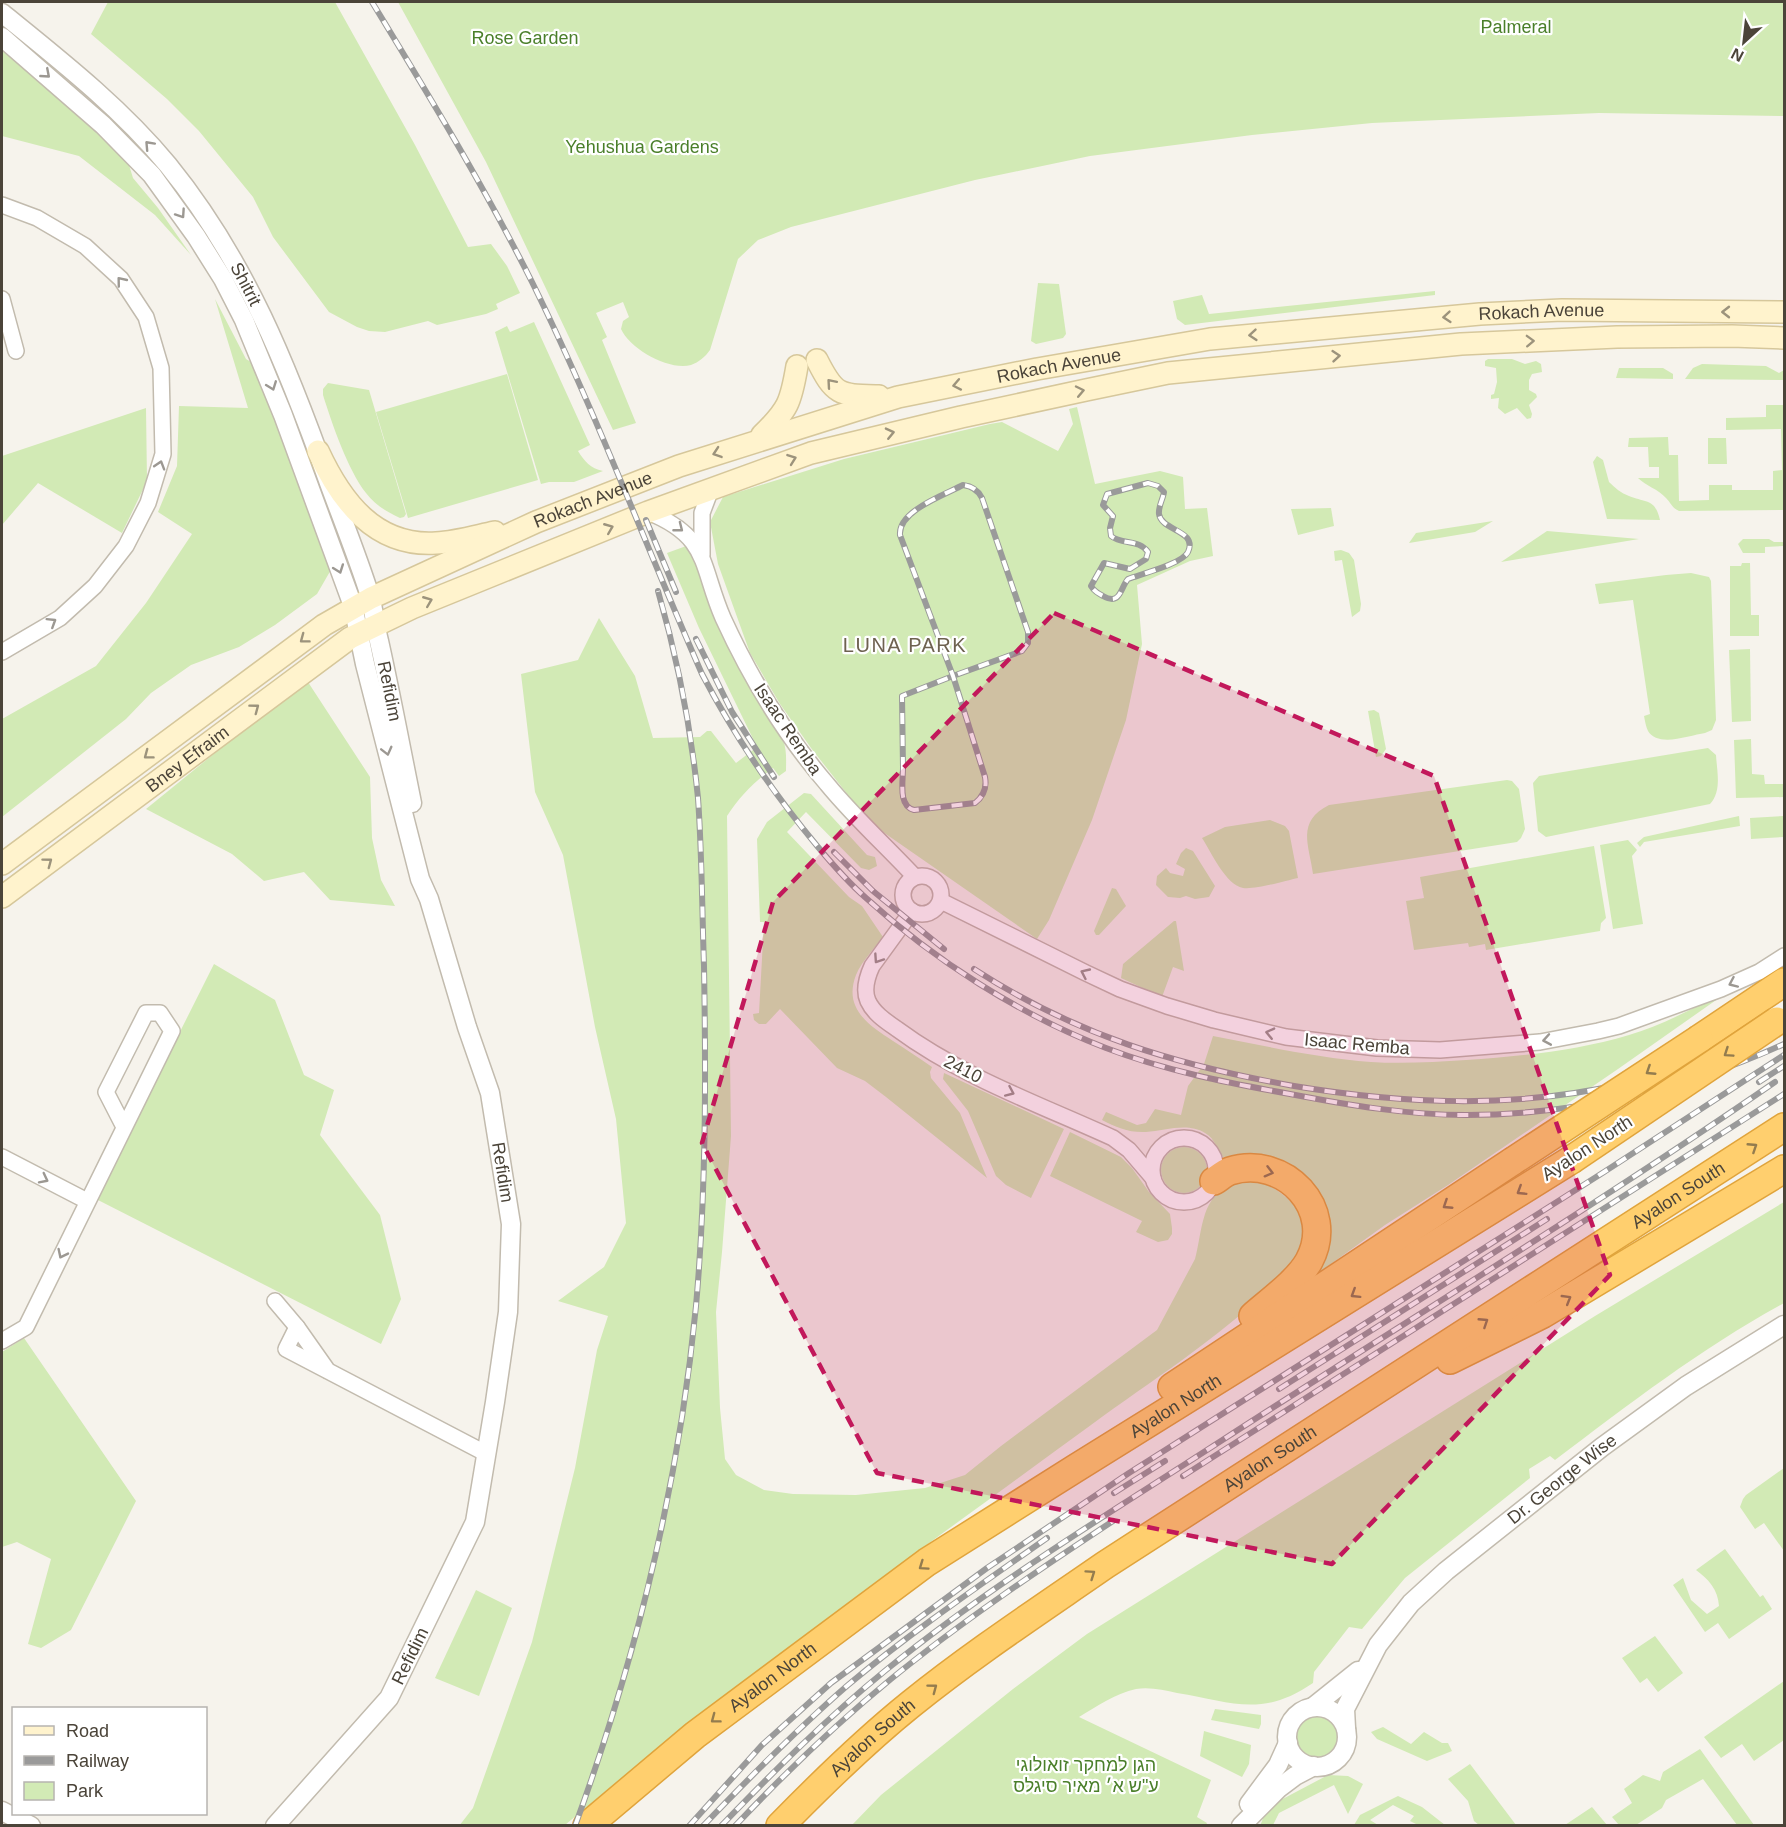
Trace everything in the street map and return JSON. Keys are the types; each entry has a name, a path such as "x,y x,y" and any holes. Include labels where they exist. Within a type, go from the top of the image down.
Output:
{"highway":[{"path":"971,1534 1185,1378 1785,982"},
{"name":"Ayalon North","path":"588,1826 694,1735 885,1592 971,1534 1570,1160 1781,1018"},
{"name":"Ayalon South","path":"780,1826 876,1733 995,1641 1105,1565 1785,1127"},
{"path":"1185,1378 1299,1274 1309,1261 1316,1237 1316,1216 1312,1207 1295,1185 1285,1177 1261,1170 1239,1169 1228,1172 1215,1181"},
{"path":"1364,1399 1474,1349 1542,1314 1785,1169"}],"main road":[{"name":"Rokach Avenue","path":"362,602 537,522 679,466 898,397 1037,369 1210,339 1480,314 1562,310 1785,312"},
{"name":"Rokach Avenue","path":"367,629 412,608 648,512 811,453 961,417 1167,373 1461,344 1617,337 1785,338"},
{"path":"756,440 781,417 807,363 838,391 855,396 898,397"},
{"path":"318,451 330,477 351,508 376,528 396,537 421,543 438,543 537,522"},
{"name":"Bney Efraim","path":"2,864 324,625 362,602"},
{"name":"Bney Efraim","path":"2,897 335,648 367,629"}],"street":[{"name":"Shitrit","path":"2,14 79,77 148,143 183,185 234,260 261,311 318,451 362,602 367,629"},
{"name":"Shitrit","path":"2,37 74,98 135,157 169,196 201,244 223,279 264,364 362,602"},
{"path":"2,205 37,218 85,246 121,279 146,317 161,368 163,454 148,503 130,538 95,586 60,618 2,652"},
{"path":"2,299 16,351"},
{"name":"Isaac Remba","path":"711,489 702,513 702,555 719,609 735,644 764,697 789,735 829,787 915,877"},
{"name":"Isaac Remba","path":"648,512 677,526 688,536 702,555"},
{"name":"Refidim","path":"274,1826 389,1698 475,1522 508,1312 511,1224 490,1093 467,1027 429,899 428,879 367,629"},
{"path":"927,876 933,879 941,889 941,901 929,914 917,914 905,903 903,893 907,884 915,877 927,876"},
{"name":"Isaac Remba","path":"941,901 1120,989 1167,1006 1286,1037 1377,1048 1440,1050 1540,1042 1598,1031 1619,1026 1721,989 1759,972 1785,956"},
{"name":"2410","path":"912,911 872,966 867,977 865,991 867,1000 874,1010 907,1036 951,1063 1113,1138 1129,1150 1153,1178"},
{"path":"2,1341 26,1327 172,1030 160,1013 146,1012 106,1092 124,1127"},
{"path":"1186,1138 1202,1143 1216,1164 1215,1181 1206,1194 1193,1201 1186,1202 1169,1198 1162,1193 1153,1178 1154,1161 1162,1147 1177,1139 1186,1138"},
{"path":"2,1157 87,1201"},
{"path":"275,1301 297,1327 328,1371"},
{"name":"Dr. George Wise","path":"1346,1728 1345,1709 1368,1662 1396,1620 1446,1571 1593,1454 1677,1393 1785,1325"},
{"path":"297,1327 286,1349 485,1453"},
{"name":"Dr. George Wise","path":"1313,1707 1348,1681 1368,1662"},
{"path":"1313,1707 1330,1710 1342,1720 1346,1728 1347,1741 1342,1754 1330,1764 1314,1766 1295,1776 1279,1788 1242,1824 1246,1810 1254,1796 1278,1765 1288,1743 1289,1727 1293,1719 1313,1707"},
{"path":"1288,1743 1297,1759 1314,1766"},
{"path":"2,1811 26,1824"}],"highlighted area":[{"path":"1054,613 1434,776 1610,1275 1332,1564 877,1473 702,1143 773,902"}],"green space":[{"path":"108,2 335,2 415,145 468,247 491,244 507,266 520,293 496,304 498,309 486,314 437,325 428,321 385,332 369,331 357,327 329,312 273,237 253,197 199,131 167,99 91,34"},
{"name":"Yehushua Gardens","path":"398,2 1784,2 1784,116 1599,113 1372,123 1252,135 1090,156 975,180 791,227 758,240 738,259 710,350 694,364 672,365 641,351 621,329 623,321 629,317 623,302 596,313 607,337 602,340 636,423 613,430 486,162"},
{"path":"2,47 78,114 129,165 133,178 158,208 191,255 155,215 79,156 2,136"},
{"path":"1038,283 1059,284 1066,334 1063,338 1036,344 1031,341"},
{"path":"1435,291 1435,295 1185,325 1177,319 1173,301 1202,295 1209,314"},
{"path":"215,299 246,359 256,365 332,568 317,594 275,625 239,647 191,665 151,693 126,719 2,817 2,719 96,666 146,603 192,534 158,512 177,466 179,406 248,408"},
{"path":"534,322 590,445 578,451 588,464 603,471 574,482 541,484 495,332 507,326 510,332"},
{"path":"1512,359 1525,364 1536,361 1541,364 1542,372 1532,374 1529,380 1529,390 1537,397 1529,405 1531,418 1527,419 1517,408 1505,414 1498,408 1499,398 1491,399 1497,382 1496,368 1485,366 1485,361"},
{"path":"1702,364 1766,366 1779,373 1784,370 1784,380 1685,379 1693,368"},
{"path":"1619,368 1663,368 1673,374 1673,379 1616,378"},
{"path":"507,374 538,480 408,518 376,412"},
{"path":"328,383 369,390 406,514 404,517 400,518 377,505 359,483 341,446 323,395 323,389"},
{"path":"1766,405 1784,405 1784,510 1679,511 1663,495 1638,478 1659,478 1659,467 1649,467 1648,447 1628,447 1629,438 1668,437 1669,455 1678,455 1679,501 1709,500 1709,485 1732,485 1732,490 1773,490 1773,471 1782,470 1781,429 1726,430 1726,418 1766,417"},
{"name":"LUNA PARK","path":"1077,407 1095,484 1160,471 1183,477 1185,509 1207,508 1213,556 1190,561 1137,585 1142,644 1126,720 1092,820 1049,920 1037,939 870,823 811,748 780,704 750,653 718,564 710,522 723,497 844,459 990,424 1002,422 1058,451 1073,424 1069,409"},
{"path":"146,408 147,481 122,533 38,483 2,525 2,456"},
{"path":"1708,438 1726,438 1727,464 1708,464"},
{"path":"1597,456 1603,460 1609,482 1623,493 1649,502 1655,508 1660,520 1607,519 1593,462"},
{"path":"1331,508 1334,526 1298,535 1291,509"},
{"path":"1493,521 1475,532 1409,543 1416,533"},
{"path":"1547,531 1639,539 1501,562"},
{"path":"1743,539 1769,539 1774,542 1784,542 1784,546 1765,547 1765,553 1743,553 1738,544"},
{"path":"689,545 723,635 743,676 783,740 786,756 786,771 779,776 773,768 748,790 727,816 731,1136 716,1312 720,1408 725,1459 736,1475 764,1490 793,1494 856,1495 925,1488 965,1475 1157,1330 1195,1259 1203,1220 1210,1203 1226,1187 1246,1181 1268,1185 1278,1191 1294,1205 1299,1213 1305,1231 1305,1240 1298,1260 1292,1268 1227,1326 824,1620 693,1721 565,1825 459,1826 473,1808 532,1642 575,1468 597,1350 608,1316 558,1301 604,1267 626,1223 616,1119 595,1027 563,855 535,792 521,674 578,660 599,618 635,676 653,738 700,737 707,731 711,731 736,763 757,747 699,628 667,553"},
{"path":"1341,550 1349,553 1354,560 1361,604 1360,611 1352,617 1342,560 1335,561 1334,551"},
{"path":"1742,563 1750,563 1751,615 1759,615 1759,636 1730,636 1730,566 1741,566"},
{"path":"1691,573 1709,577 1711,581 1716,720 1712,730 1705,733 1675,739 1659,739 1648,731 1644,716 1650,714 1633,600 1599,604 1595,584"},
{"path":"1750,649 1751,721 1732,722 1729,650"},
{"path":"306,679 370,777 372,838 381,880 395,906 330,900 304,872 264,881 232,854 146,809"},
{"path":"1374,710 1379,713 1386,749 1381,756 1376,757 1368,711"},
{"path":"1751,739 1752,774 1764,775 1765,784 1784,784 1784,797 1736,798 1734,740"},
{"path":"1708,748 1716,755 1718,775 1716,793 1710,804 1546,837 1538,831 1533,783 1539,776"},
{"path":"1512,781 1519,789 1525,829 1517,842 1313,874 1307,835 1308,826 1319,812 1329,805"},
{"path":"804,793 811,794 867,855 875,857 877,866 869,870 861,868 806,812 787,832 849,897 862,906 883,937 856,975 853,997 856,1007 875,1029 932,1067 931,1078 960,1113 987,1178 865,1081 837,1068 780,1009 766,1024 759,1024 754,1020 753,1014 759,1013 764,922 760,922 757,839 767,822"},
{"path":"1739,816 1740,826 1644,842 1640,847 1637,843 1644,837"},
{"path":"1784,816 1784,837 1751,839 1750,818"},
{"path":"1270,820 1285,826 1289,831 1298,878 1254,888 1237,886 1219,867 1202,838 1225,827"},
{"path":"1628,840 1637,850 1632,856 1643,924 1613,929 1600,845"},
{"path":"1594,846 1606,918 1601,923 1600,931 1486,950 1485,944 1469,947 1468,943 1414,950 1406,901 1424,898 1420,877"},
{"path":"1186,848 1193,851 1215,886 1209,897 1195,899 1186,896 1168,897 1156,885 1157,876 1166,868 1170,873 1183,876 1185,869 1176,864"},
{"path":"1112,888 1116,889 1126,906 1099,935 1096,935 1094,931"},
{"path":"1176,921 1184,971 1173,967 1162,997 1121,978 1123,964"},
{"path":"214,964 275,1000 304,1075 334,1090 320,1135 380,1215 401,1299 381,1344 96,1199"},
{"path":"1729,991 1448,1185 1385,1225 1317,1274 1325,1211 1224,1158 1211,1138 1198,1130 1176,1128 1134,1132 1102,1120 1106,1112 1137,1125 1146,1123 1155,1109 1181,1115 1188,1086 1204,1064 1213,1036 1311,1055 1371,1062 1430,1062 1507,1057 1609,1041 1667,1021"},
{"path":"944,1073 1064,1129 1031,1198 1006,1185 996,1176 968,1111 943,1079"},
{"path":"1070,1132 1121,1157 1132,1168 1149,1192 1170,1214 1172,1234 1168,1240 1158,1242 1136,1232 1142,1221 1050,1176"},
{"path":"1184,1147 1200,1154 1207,1170 1200,1186 1184,1193 1168,1186 1161,1170 1168,1154"},
{"name":"הגן למחקר זואולוגי ע\"ש א׳ מאיר סיגלס","path":"1784,1202 1784,1303 1695,1357 1555,1460 1550,1456 1529,1469 1530,1478 1405,1578 1362,1629 1349,1627 1314,1672 1313,1683 1278,1701 1262,1704 1231,1703 1157,1689 1136,1689 1114,1697 1079,1717 1211,1780 1197,1817 1207,1823 1206,1825 852,1825 881,1795 1013,1689 1087,1634 1595,1316"},
{"path":"24,1338 136,1501 71,1630 41,1648 28,1644 51,1559 17,1542 2,1547 2,1352"},
{"path":"1784,1468 1784,1551 1764,1523 1755,1529 1740,1507 1746,1495"},
{"path":"1725,1549 1760,1597 1763,1595 1772,1609 1729,1639 1718,1623 1705,1632 1673,1585 1683,1578 1691,1600 1707,1614 1719,1606 1717,1594 1712,1585 1696,1570"},
{"path":"476,1590 512,1608 479,1696 435,1678"},
{"path":"1655,1636 1683,1673 1658,1692 1647,1678 1640,1683 1622,1658"},
{"path":"1784,1681 1784,1740 1754,1761 1742,1744 1721,1758 1704,1737"},
{"path":"1215,1709 1261,1715 1261,1724 1259,1729 1211,1720"},
{"path":"1322,1715 1334,1721 1339,1729 1339,1747 1334,1755 1326,1760 1312,1761 1300,1755 1295,1747 1294,1733 1300,1721 1308,1716"},
{"path":"1383,1727 1411,1744 1424,1732 1442,1743 1448,1743 1452,1751 1427,1761 1377,1739 1371,1732"},
{"path":"1204,1731 1251,1745 1249,1764 1242,1777 1200,1756"},
{"path":"1700,1749 1754,1825 1737,1825 1703,1779 1666,1800 1662,1808 1636,1825 1619,1825 1612,1817 1632,1803 1624,1789 1643,1775 1660,1781 1663,1772"},
{"path":"1470,1764 1516,1825 1479,1825 1474,1821 1468,1801 1448,1779"},
{"path":"1328,1775 1348,1776 1363,1784 1348,1814 1334,1785 1279,1813 1273,1825 1260,1826 1266,1811 1277,1802"},
{"path":"1398,1796 1422,1807 1445,1825 1418,1825 1410,1821 1414,1816 1393,1805 1370,1820 1378,1825 1354,1825 1360,1815"},
{"path":"1592,1807 1607,1825 1565,1825"}],"railway":[{"path":"372,2 475,175 532,282 598,428 702,674 728,720 770,785 829,860 866,898 920,943 979,984 1010,1002 1074,1035 1106,1048 1174,1070 1378,1109 1466,1115 1507,1114 1589,1104 1669,1086 1747,1060 1784,1044"},
{"path":"1148,483 1158,486 1164,492 1159,511 1161,520 1188,539 1190,545 1188,552 1178,561 1128,579 1119,595 1109,599 1097,593 1091,586 1104,563 1130,569 1146,559 1148,552 1140,545 1111,536 1113,516 1103,505 1107,494 1148,483"},
{"path":"903,768 902,696 953,676 1022,651 1028,643 1028,632 982,498 972,487 963,485 914,511 901,526 900,535 953,676 986,785 983,795 975,803 914,810 909,808 903,799 903,768"},
{"path":"646,520 676,592"},
{"path":"575,1826 617,1699 652,1570 678,1438 696,1306 699,1264 705,1051 698,798 683,694 658,591"},
{"path":"696,639 732,712 774,777"},
{"path":"834,852 873,891 944,949"},
{"path":"974,969 1050,1012 1089,1029 1167,1057 1250,1078 1294,1086 1417,1100 1458,1101 1540,1097 1622,1084 1704,1060 1784,1028"},
{"path":"689,1826 762,1745 831,1683 987,1568 1129,1473 1784,1055"},
{"path":"1759,1082 1784,1066"},
{"path":"721,1826 822,1726 886,1670 926,1638 1009,1579 1570,1218 1775,1082"},
{"path":"1183,1476 1784,1094"},
{"path":"1279,1389 1547,1219"},
{"path":"1114,1493 1165,1461"},
{"path":"735,1826 811,1750 891,1679 972,1617 1113,1521"},
{"path":"703,1826 774,1754 848,1685 921,1628 1047,1538"}],"district":[{"name":"LUNA PARK","path":"905,645"}],"park label":[{"name":"Palmeral","path":"1516,27"},
{"name":"Rose Garden","path":"525,38"}]}
